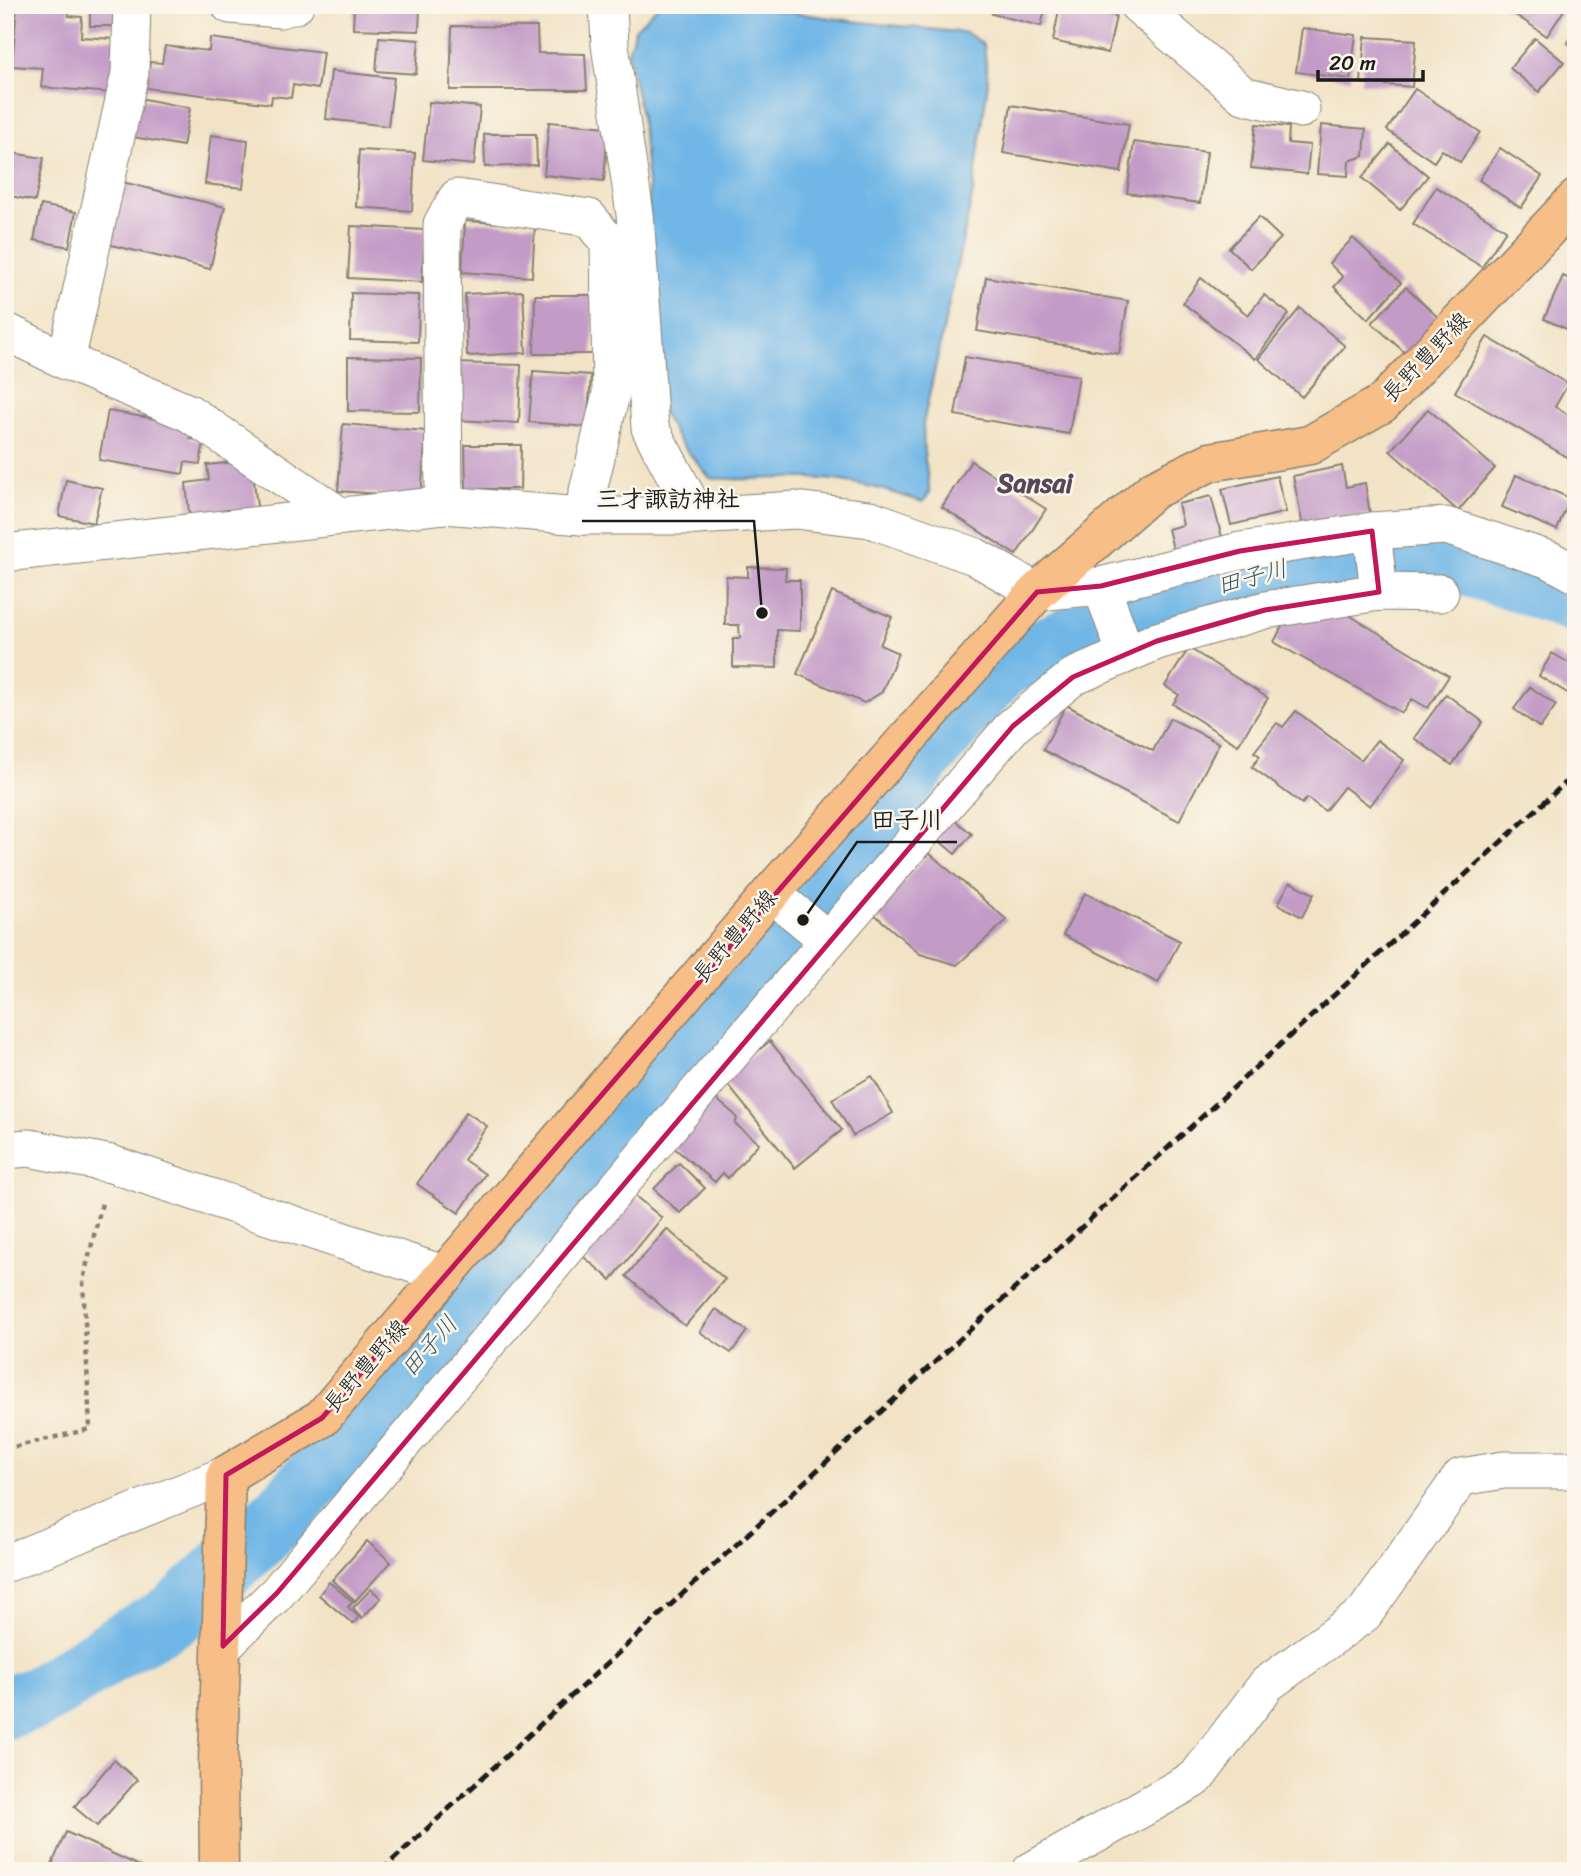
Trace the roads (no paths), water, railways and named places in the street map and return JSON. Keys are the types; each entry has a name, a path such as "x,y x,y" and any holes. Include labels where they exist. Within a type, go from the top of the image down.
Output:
{"main road":[{"name":"長野豊野線","path":"226,1475 322,1418 1037,592 1153,490 1210,462 1310,445 1383,403 1576,199"},
{"path":"219,1871 218,1762 226,1475"}],"street":[{"path":"66,361 130,73 132,5"},
{"path":"230,5 280,9 295,5"},
{"path":"608,5 610,45 635,214 650,428 697,516"},
{"path":"1138,5 1243,96 1301,109"},
{"path":"444,505 442,224 457,198 589,218 609,243 611,394 582,516"},
{"path":"5,331 66,361 189,413 340,516"},
{"path":"5,553 444,505 582,516 697,516 795,510 870,519 974,556 1037,592 1102,587 1240,551 1372,532 1446,526 1550,560 1576,574"},
{"path":"1372,532 1379,591"},
{"path":"1102,587 1125,653"},
{"path":"223,1634 277,1593 824,937 1013,726 1073,677 1157,641 1265,611 1379,591 1440,593"},
{"path":"775,896 824,937"},
{"path":"5,1150 29,1147 111,1164 446,1275"},
{"path":"1031,1871 1196,1778 1268,1684 1364,1614 1461,1477 1504,1470 1576,1470"},
{"path":"5,1564 226,1475"}],"water":[{"path":"659,5 738,5 967,33 984,45 988,82 973,192 923,424 930,492 923,502 836,480 710,478 679,441 654,399 648,183 641,116 628,52 635,29"}],"waterway":[{"name":"田子川","path":"5,1708 39,1697 127,1641 175,1615 280,1516 803,920 920,760 1001,666 1173,598 1314,560 1438,556 1521,581 1576,602"}],"railway":[{"path":"381,1871 1576,773"}],"place":[{"name":"三才諏訪神社","path":"762,613"},
{"name":"田子川","path":"803,920"}],"district":[{"name":"Sansai","path":"1035,483"}]}
